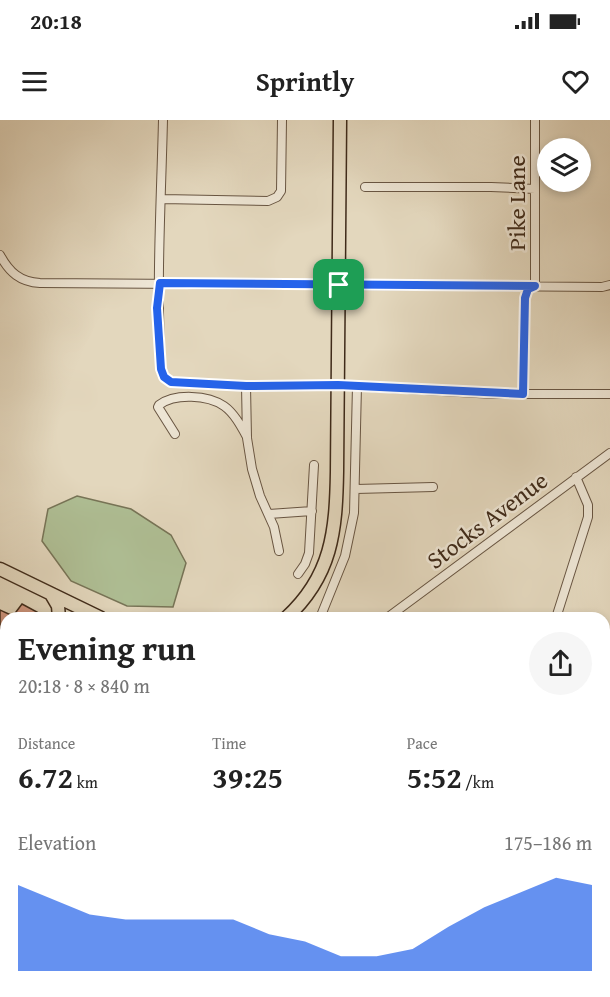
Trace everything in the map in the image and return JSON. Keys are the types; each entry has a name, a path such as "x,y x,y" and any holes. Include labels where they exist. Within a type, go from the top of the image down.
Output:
{"main road":[{"path":"292,612 302,603 321,574 331,546 337,505 340,120"},
{"path":"0,569 89,612"},
{"path":"51,594 59,612"}],"street":[{"path":"163,120 160,283 157,308 161,369 164,377 173,382 246,386 338,385 523,394 610,394"},
{"path":"162,199 268,201 276,198 282,191 282,120"},
{"name":"Pike Lane","path":"535,120 535,286"},
{"path":"365,187 535,189"},
{"path":"0,255 14,275 32,283 602,287 610,285"},
{"path":"523,394 525,298 528,289 535,286"},
{"path":"246,386 248,438 255,482 274,527 279,551"},
{"path":"322,612 348,546 354,513 357,386"},
{"path":"175,434 158,407 159,405 173,398 198,398 223,406 230,412 248,438"},
{"name":"Stocks Avenue","path":"395,612 610,453"},
{"path":"298,574 309,553 314,465"},
{"path":"558,612 588,517 588,505 576,477"},
{"path":"356,489 432,487"},
{"path":"269,514 312,511"},
{"path":"63,612 69,602"}],"green space":[{"path":"77,496 131,509 171,535 186,563 173,607 127,606 71,581 42,541 48,509"}],"building":[{"path":"22,604 37,612 16,612"}],"route":[{"path":"160,283 339,285 535,286 528,289 525,298 523,394 338,385 246,386 173,382 164,377 161,369 157,308 160,283"}]}
